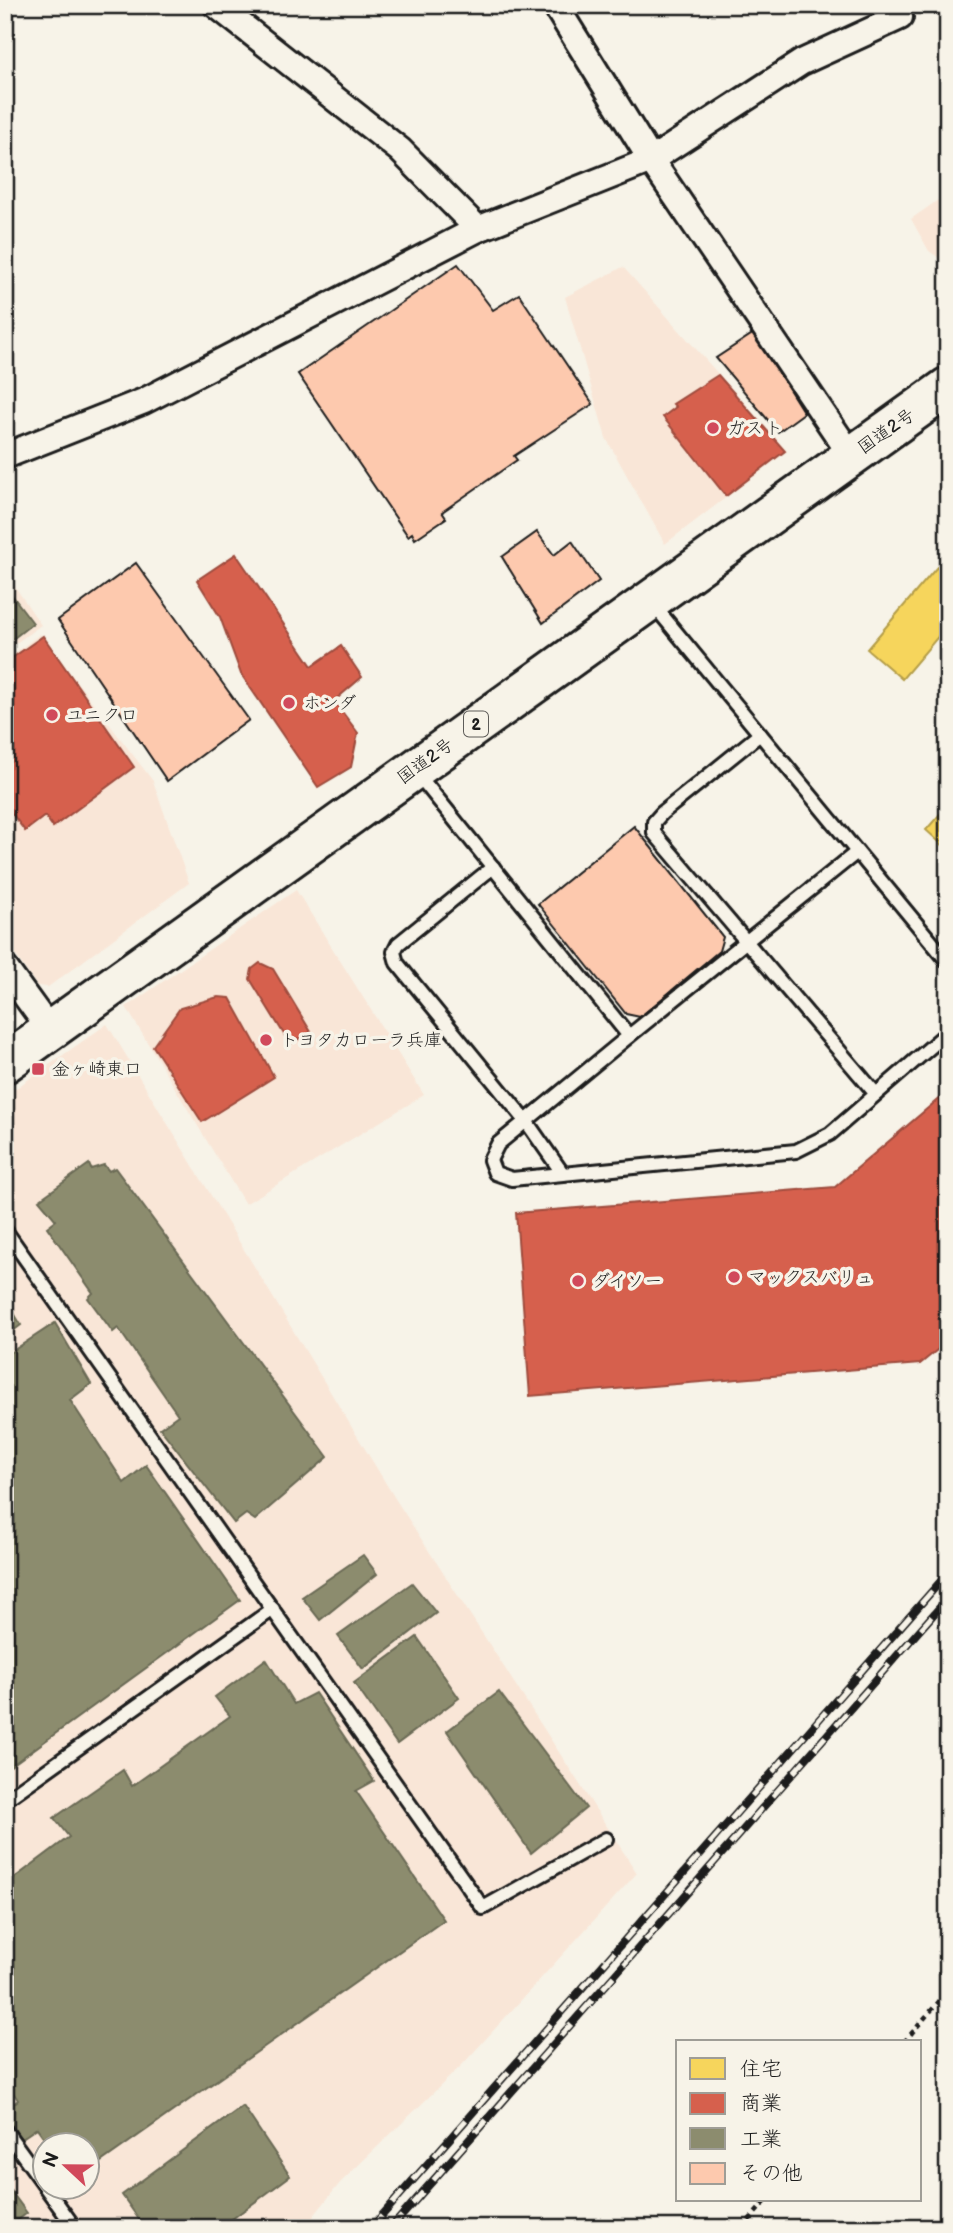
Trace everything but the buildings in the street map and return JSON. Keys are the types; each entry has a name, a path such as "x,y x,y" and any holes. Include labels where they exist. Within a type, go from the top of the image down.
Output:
{"highway":[{"name":"国道2号","path":"5,1063 948,387"}],"street":[{"path":"216,5 400,150 478,229"},
{"path":"555,5 651,160 851,456"},
{"path":"5,456 144,401 478,229 651,160 802,62 900,16"},
{"path":"5,968 50,1030"}],"lane":[{"path":"649,600 948,962"},
{"path":"760,734 653,822 654,833 876,1094"},
{"path":"413,769 629,1036"},
{"path":"857,852 498,1144 490,1160 495,1173 512,1179 796,1151 830,1134 948,1032"},
{"path":"493,867 398,944 394,952 397,963 526,1121 563,1174"},
{"path":"5,1230 484,1908 606,1839"},
{"path":"5,1800 273,1609"},
{"path":"5,2130 32,2168"},
{"path":"57,2202 75,2228"}],"path":[{"path":"906,2040 948,1991"},
{"path":"742,2228 764,2202"}],"shaded area":[{"path":"948,193 948,264 929,251 911,219"},
{"path":"623,267 787,451 665,544 606,438 565,297"},
{"path":"5,572 41,625 5,651"},
{"path":"40,634 153,781 189,883 48,987 37,986 5,940 5,660"},
{"path":"296,890 424,1095 245,1204 126,1007"},
{"path":"107,1024 396,1500 637,1873 462,2065 340,2183 304,2228 5,2228 5,1096"}],"railway":[{"path":"371,2228 948,1573"},
{"path":"391,2228 948,1598"}],"place":[{"name":"ガスト","path":"713,428"},
{"name":"ホンダ","path":"289,703"},
{"name":"ユニクロ","path":"52,715"},
{"name":"トヨタカローラ兵庫","path":"266,1040"},
{"name":"金ヶ崎東口","path":"38,1069"},
{"name":"マックスバリュ","path":"734,1277"},
{"name":"ダイソー","path":"578,1281"}]}
